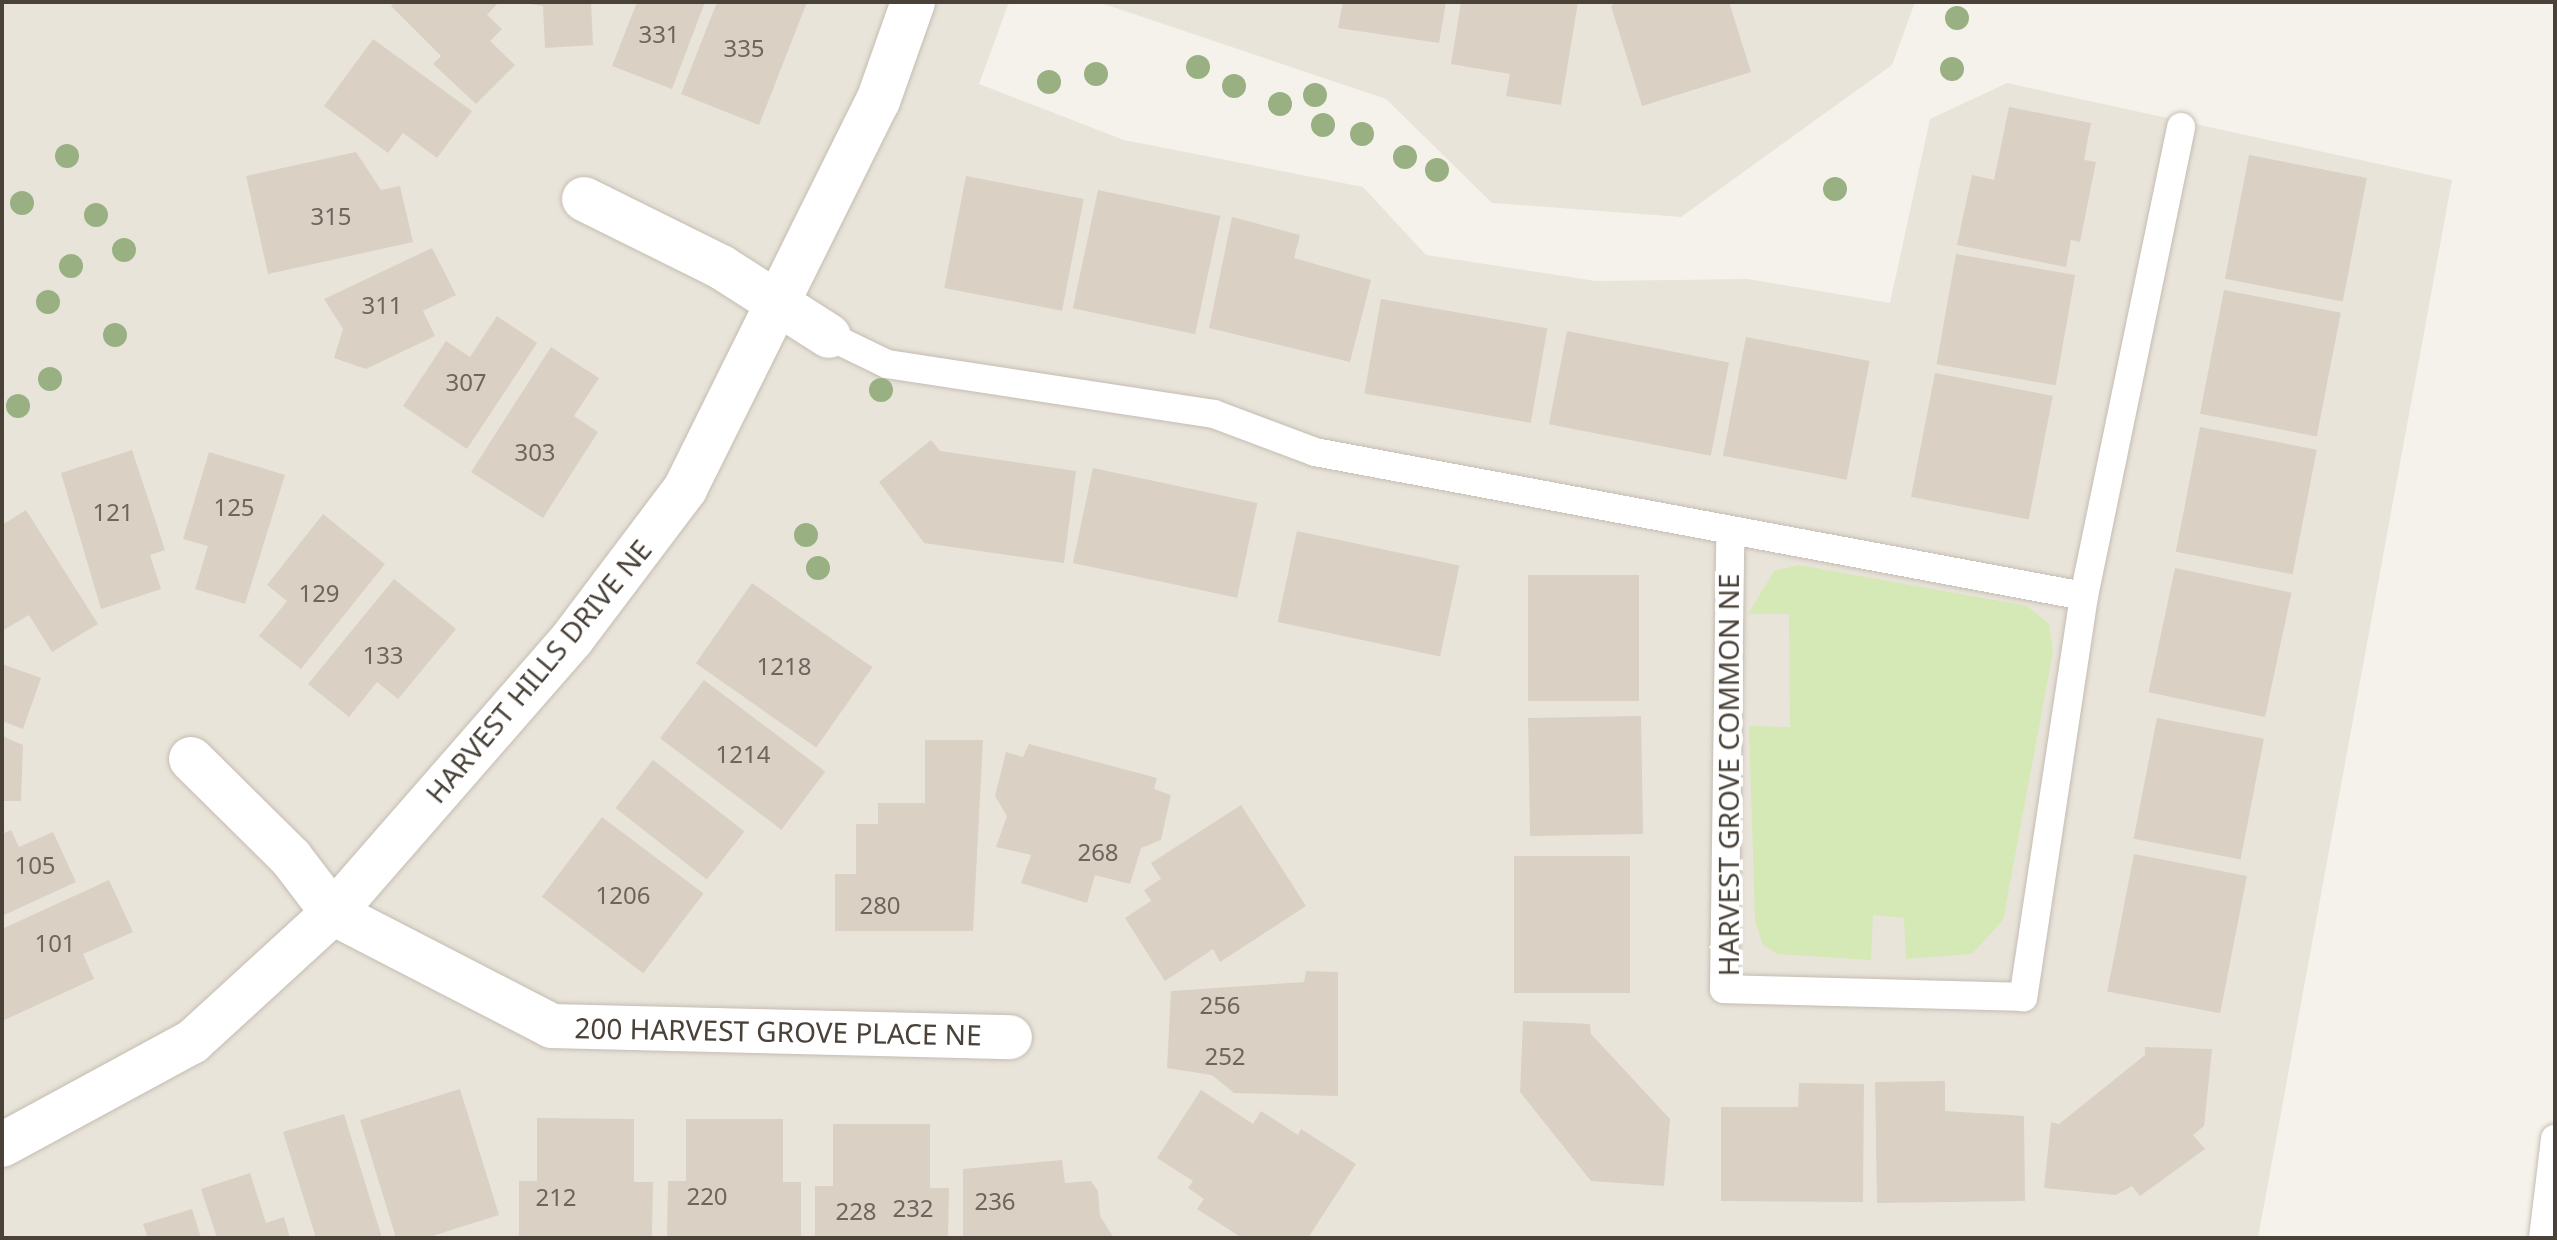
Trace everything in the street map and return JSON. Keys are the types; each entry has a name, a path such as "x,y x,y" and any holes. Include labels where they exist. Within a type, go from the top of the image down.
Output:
{"street":[{"name":"HARVEST HILLS DRIVE NE","path":"2,1145 192,1042 333,913 572,639 685,489 878,101 913,2"},
{"name":"HARVEST GROVE COMMON NE","path":"584,199 778,303 829,336"},
{"path":"191,759 291,858 333,913"},
{"name":"200 HARVEST GROVE PLACE NE","path":"333,913 552,1026 1010,1037"}],"lane":[{"name":"HARVEST GROVE COMMON NE","path":"1730,531 1724,989 2023,997 2084,596 2181,127"},
{"name":"HARVEST GROVE COMMON NE","path":"829,336 887,364 1214,414 1315,452 2084,596"},
{"path":"2543,1238 2555,1139"}],"shaded area":[{"path":"2,2 1009,2 979,84 1124,140 1363,187 1426,255 1596,281 1748,279 1890,303 1930,119 2007,83 2452,180 2258,1238 2,1238"},
{"path":"1098,2 1915,2 1892,65 1681,217 1492,203 1386,99"}],"green space":[{"path":"1799,565 2027,606 2049,624 2053,652 2003,920 1972,954 1906,959 1904,918 1873,915 1871,960 1778,954 1763,945 1755,921 1749,726 1790,727 1789,614 1748,614 1774,571"}],"building":[{"path":"395,2 499,2 487,15 502,29 490,41 515,65 476,104 433,64 441,56 391,6"},
{"path":"517,2 591,2 593,45 545,48 543,6"},
{"path":"637,2 705,2 672,89 612,66"},
{"path":"717,2 807,2 759,125 681,94"},
{"path":"1343,2 1446,2 1439,43 1338,28"},
{"path":"1461,2 1578,2 1561,105 1506,96 1510,74 1451,64"},
{"path":"1617,2 1729,2 1751,72 1642,106 1611,6"},
{"path":"373,39 472,111 437,158 403,133 388,153 324,106"},
{"path":"2009,107 2091,123 2084,160 2096,162 2080,242 2071,240 2066,267 1957,245 1972,175 1994,180"},
{"path":"356,152 381,190 400,186 413,242 268,274 246,176"},
{"path":"2249,155 2367,178 2343,302 2225,279"},
{"path":"966,176 1084,199 1062,311 944,288"},
{"path":"1098,190 1220,216 1195,334 1073,308"},
{"path":"1232,217 1300,235 1294,258 1371,280 1350,362 1209,328"},
{"path":"432,248 456,295 423,311 435,336 366,369 334,358 343,329 324,299"},
{"path":"1956,254 2075,275 2056,385 1937,364"},
{"path":"2224,290 2341,313 2317,436 2200,414"},
{"path":"1381,299 1547,328 1531,423 1364,394"},
{"path":"497,316 537,343 467,449 403,406 446,341 470,357"},
{"path":"1567,331 1729,362 1711,456 1549,424"},
{"path":"1746,337 1870,361 1847,480 1723,456"},
{"path":"551,347 599,378 574,416 598,432 543,518 471,472"},
{"path":"1935,373 2053,396 2029,520 1911,497"},
{"path":"2200,427 2317,450 2293,574 2176,552"},
{"path":"931,440 940,451 1076,471 1064,563 924,543 879,482"},
{"path":"132,450 165,550 150,555 161,589 101,609 61,473"},
{"path":"209,452 285,475 245,604 195,589 208,546 183,539"},
{"path":"1093,468 1257,503 1237,598 1073,563"},
{"path":"26,510 98,624 52,652 29,615 2,631 2,525"},
{"path":"323,514 385,564 301,669 259,636 287,601 267,585"},
{"path":"1297,531 1459,566 1440,656 1278,622"},
{"path":"2175,568 2291,593 2265,717 2149,692"},
{"path":"1528,575 1639,575 1639,701 1528,701"},
{"path":"394,579 456,629 398,699 377,682 349,717 308,684"},
{"path":"752,583 872,667 816,748 696,663"},
{"path":"2,664 41,678 23,729 2,721"},
{"path":"704,680 825,771 781,830 660,738"},
{"path":"1641,716 1643,834 1530,836 1528,718"},
{"path":"2157,718 2264,739 2241,860 2134,839"},
{"path":"2,736 23,745 21,801 2,801"},
{"path":"925,740 983,740 973,931 835,931 835,874 856,874 856,824 878,824 878,803 925,803"},
{"path":"1029,744 1157,778 1154,789 1171,795 1161,840 1141,848 1130,884 1095,875 1087,903 1021,883 1031,855 996,847 1007,816 995,796 1006,752 1023,757"},
{"path":"653,760 744,831 707,879 615,808"},
{"path":"1241,805 1306,906 1220,962 1213,949 1165,981 1125,918 1151,901 1144,890 1161,879 1151,863"},
{"path":"602,817 703,893 643,973 542,897"},
{"path":"11,830 19,847 53,832 76,882 2,916 2,834"},
{"path":"2134,854 2247,876 2220,1013 2107,991"},
{"path":"1514,856 1630,856 1630,993 1514,993"},
{"path":"109,880 133,932 83,954 94,979 2,1021 2,929"},
{"path":"1306,971 1338,972 1338,1096 1234,1093 1212,1075 1167,1068 1171,991 1304,982"},
{"path":"1523,1021 1590,1024 1591,1034 1670,1119 1664,1186 1591,1181 1520,1092"},
{"path":"2145,1047 2212,1049 2204,1126 2193,1135 2205,1149 2140,1196 2132,1186 2116,1195 2044,1188 2051,1122 2059,1124 2145,1055"},
{"path":"1945,1081 1945,1111 2024,1116 2025,1201 1877,1203 1875,1082"},
{"path":"1799,1083 1864,1084 1863,1202 1721,1201 1721,1107 1798,1107"},
{"path":"460,1089 499,1215 426,1238 396,1238 360,1120"},
{"path":"1201,1090 1253,1124 1261,1111 1298,1135 1301,1129 1356,1164 1308,1238 1242,1238 1197,1209 1204,1199 1188,1188 1193,1181 1157,1158"},
{"path":"344,1114 382,1238 316,1238 283,1132"},
{"path":"537,1118 634,1119 634,1182 653,1182 652,1238 519,1238 519,1181 537,1181"},
{"path":"686,1119 783,1119 783,1182 801,1182 801,1238 667,1238 668,1181 686,1181"},
{"path":"833,1124 930,1124 930,1188 949,1188 948,1238 815,1238 815,1186 833,1186"},
{"path":"1062,1160 1065,1183 1091,1181 1098,1191 1100,1216 1114,1238 963,1238 963,1169"},
{"path":"250,1173 266,1223 284,1217 290,1238 217,1238 201,1189"},
{"path":"192,1209 201,1238 148,1238 143,1224"}]}
